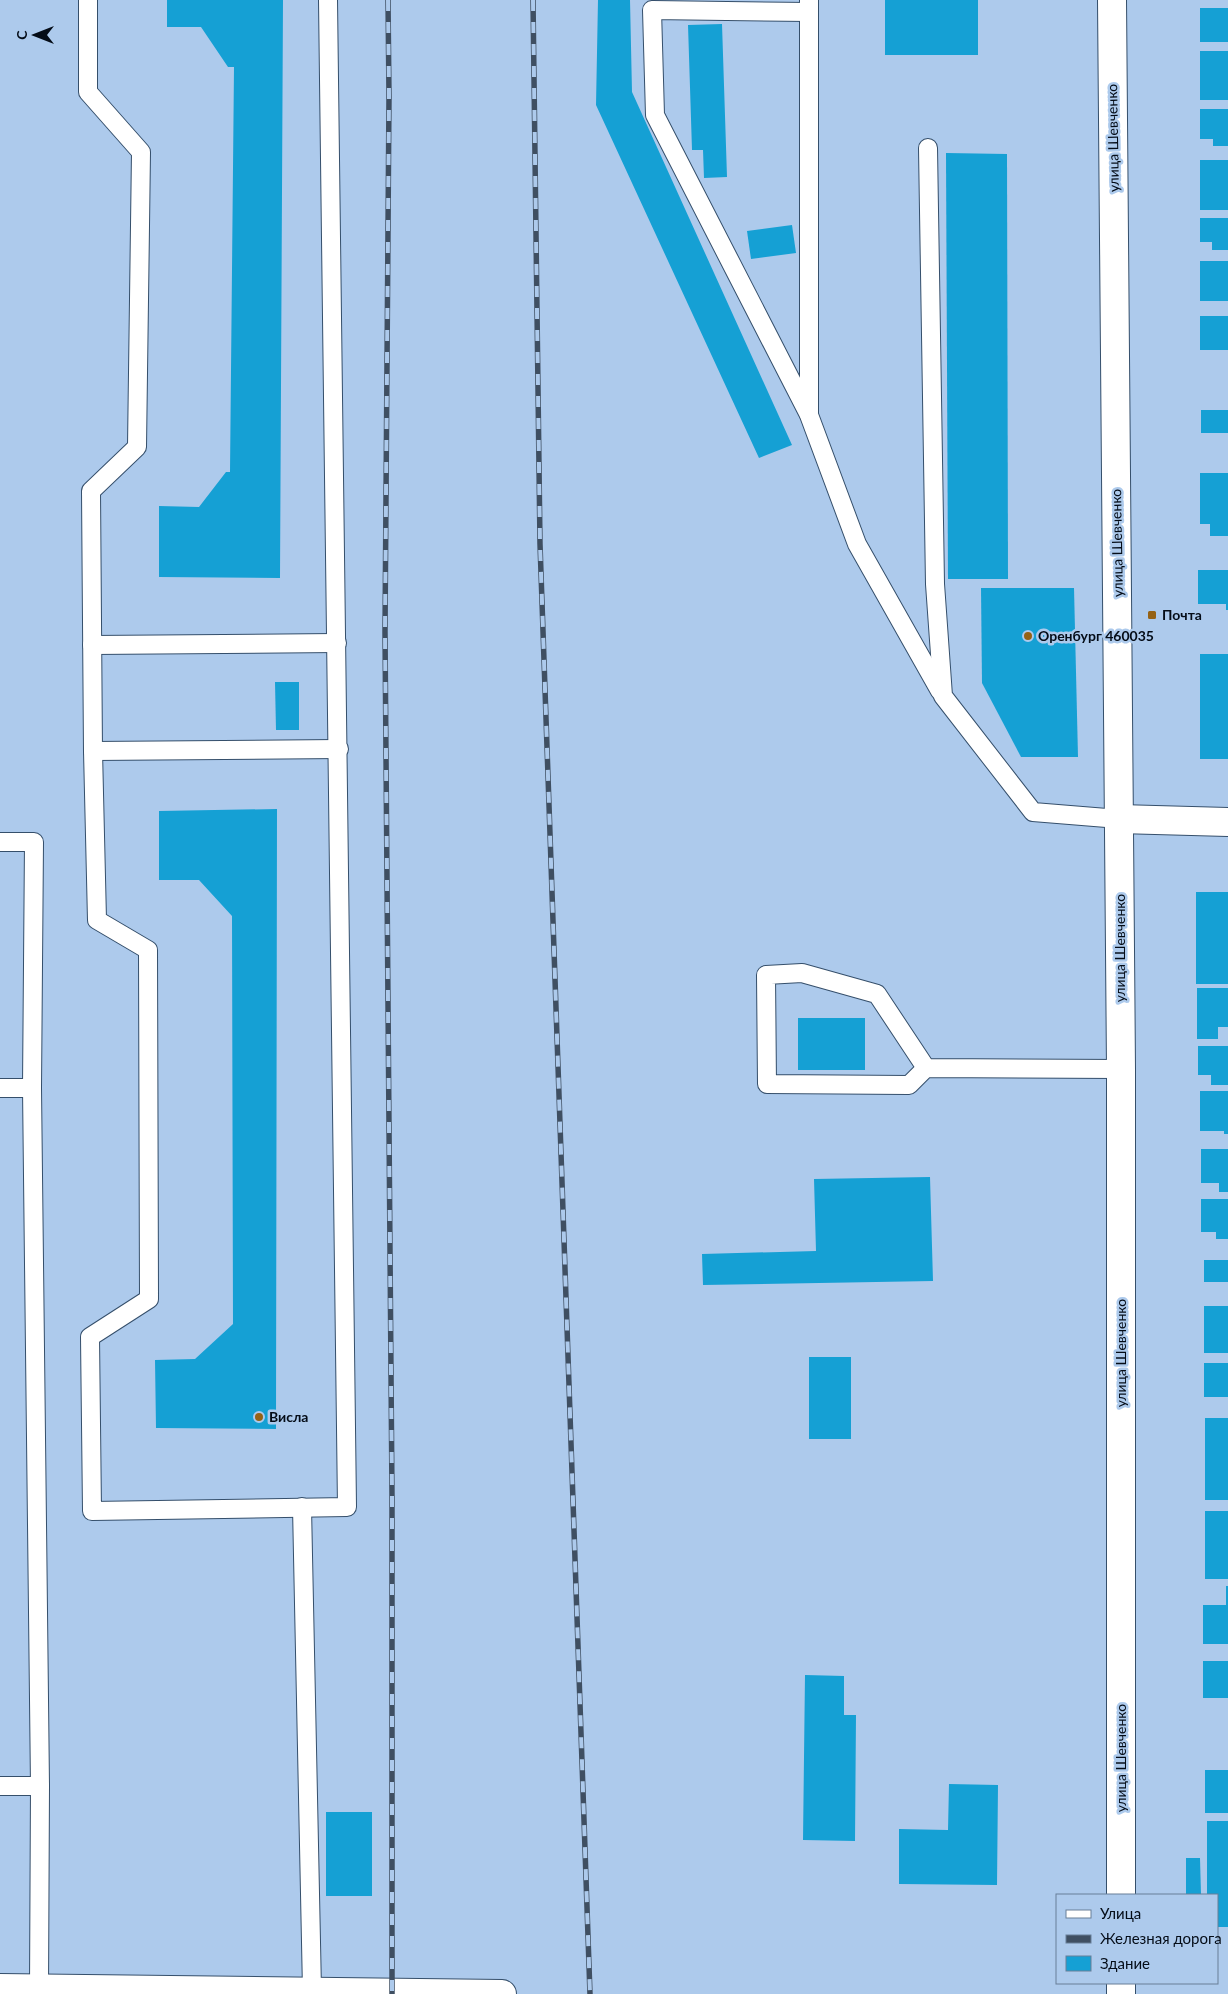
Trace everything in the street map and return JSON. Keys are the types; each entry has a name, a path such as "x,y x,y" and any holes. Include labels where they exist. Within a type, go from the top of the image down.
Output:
{"main road":[{"name":"улица Шевченко","path":"1112,0 1122,1069 1121,1894"},
{"path":"1119,819 1228,822"},
{"path":"0,1988 502,1994"}],"lane":[{"path":"88,0 88,92 141,152 137,447 91,491 92,645 98,920 148,950 149,1299 90,1336 92,1511 347,1507 328,0"},
{"path":"809,415 809,6 652,10 655,115 809,415 857,544 943,696 1033,812 1119,819"},
{"path":"928,148 935,584 943,696"},
{"path":"92,645 337,643"},
{"path":"93,751 338,749"},
{"path":"0,842 34,842 32,1088 40,1786 39,1988"},
{"path":"926,1068 877,994 802,972 766,975 767,1084 909,1085 926,1068 1122,1069"},
{"path":"0,1088 32,1088"},
{"path":"302,1507 312,1992"},
{"path":"0,1786 40,1786"}],"building":[{"path":"167,0 283,0 280,578 159,577 159,506 199,507 226,472 230,472 234,67 228,67 201,27 167,27"},
{"path":"598,0 630,0 632,92 792,445 759,458 596,105"},
{"path":"885,0 978,0 978,55 885,55"},
{"path":"1200,8 1228,8 1228,42 1200,42"},
{"path":"722,24 727,177 704,178 703,150 692,150 688,25"},
{"path":"1200,51 1228,51 1228,100 1200,100"},
{"path":"1200,109 1228,109 1228,146 1213,146 1213,139 1200,139"},
{"path":"946,153 1007,154 1008,579 948,579"},
{"path":"1200,160 1228,160 1228,210 1200,210"},
{"path":"1200,218 1228,218 1228,250 1212,250 1212,242 1200,242"},
{"path":"792,225 796,253 751,259 747,231"},
{"path":"1200,261 1228,261 1228,301 1200,301"},
{"path":"1200,316 1228,316 1228,350 1200,350"},
{"path":"1201,410 1228,410 1228,433 1201,433"},
{"path":"1200,473 1228,473 1228,536 1210,536 1210,524 1200,524"},
{"path":"1198,570 1228,570 1228,610 1226,610 1226,604 1198,604"},
{"name":"Оренбург 460035","path":"981,588 1074,588 1078,757 1021,757 982,683"},
{"path":"1200,654 1228,654 1228,759 1200,759"},
{"path":"275,682 299,682 299,730 276,730"},
{"path":"277,809 276,1429 156,1428 155,1360 195,1359 233,1324 232,916 199,880 159,880 159,811"},
{"path":"1196,892 1228,892 1228,984 1196,984"},
{"path":"1197,988 1228,988 1228,1027 1218,1027 1218,1039 1197,1039"},
{"path":"798,1018 865,1018 865,1070 798,1070"},
{"path":"1198,1046 1228,1046 1228,1085 1211,1085 1211,1075 1198,1075"},
{"path":"1200,1091 1228,1091 1228,1134 1224,1134 1224,1131 1200,1131"},
{"path":"1201,1149 1228,1149 1228,1192 1219,1192 1219,1183 1201,1183"},
{"path":"930,1177 933,1281 703,1285 702,1254 816,1251 814,1179"},
{"path":"1201,1199 1228,1199 1228,1239 1216,1239 1216,1232 1201,1232"},
{"path":"1204,1260 1228,1260 1228,1282 1204,1282"},
{"path":"1204,1306 1228,1306 1228,1353 1204,1353"},
{"path":"809,1357 851,1357 851,1439 809,1439"},
{"path":"1204,1363 1228,1363 1228,1397 1204,1397"},
{"path":"1205,1418 1228,1418 1228,1500 1205,1500"},
{"path":"1205,1511 1228,1511 1228,1579 1205,1579"},
{"path":"1226,1586 1228,1586 1228,1644 1203,1644 1203,1605 1226,1605"},
{"path":"1203,1661 1228,1661 1228,1698 1203,1698"},
{"path":"805,1675 844,1676 844,1715 856,1715 855,1841 803,1840"},
{"path":"1205,1770 1228,1770 1228,1813 1205,1813"},
{"path":"949,1784 998,1785 997,1885 899,1884 899,1829 948,1830"},
{"path":"326,1812 372,1812 372,1896 326,1896"},
{"path":"1207,1821 1228,1821 1228,1927 1218,1927 1218,1894 1207,1894"},
{"path":"1186,1858 1200,1858 1201,1894 1186,1894"}],"railway":[{"path":"388,0 385,632 392,1496 392,1994"},
{"path":"533,0 540,544 590,1994"}],"place":[{"name":"Почта","path":"1152,615"},
{"name":"Оренбург 460035","path":"1028,636"},
{"name":"Висла","path":"259,1417"}]}
